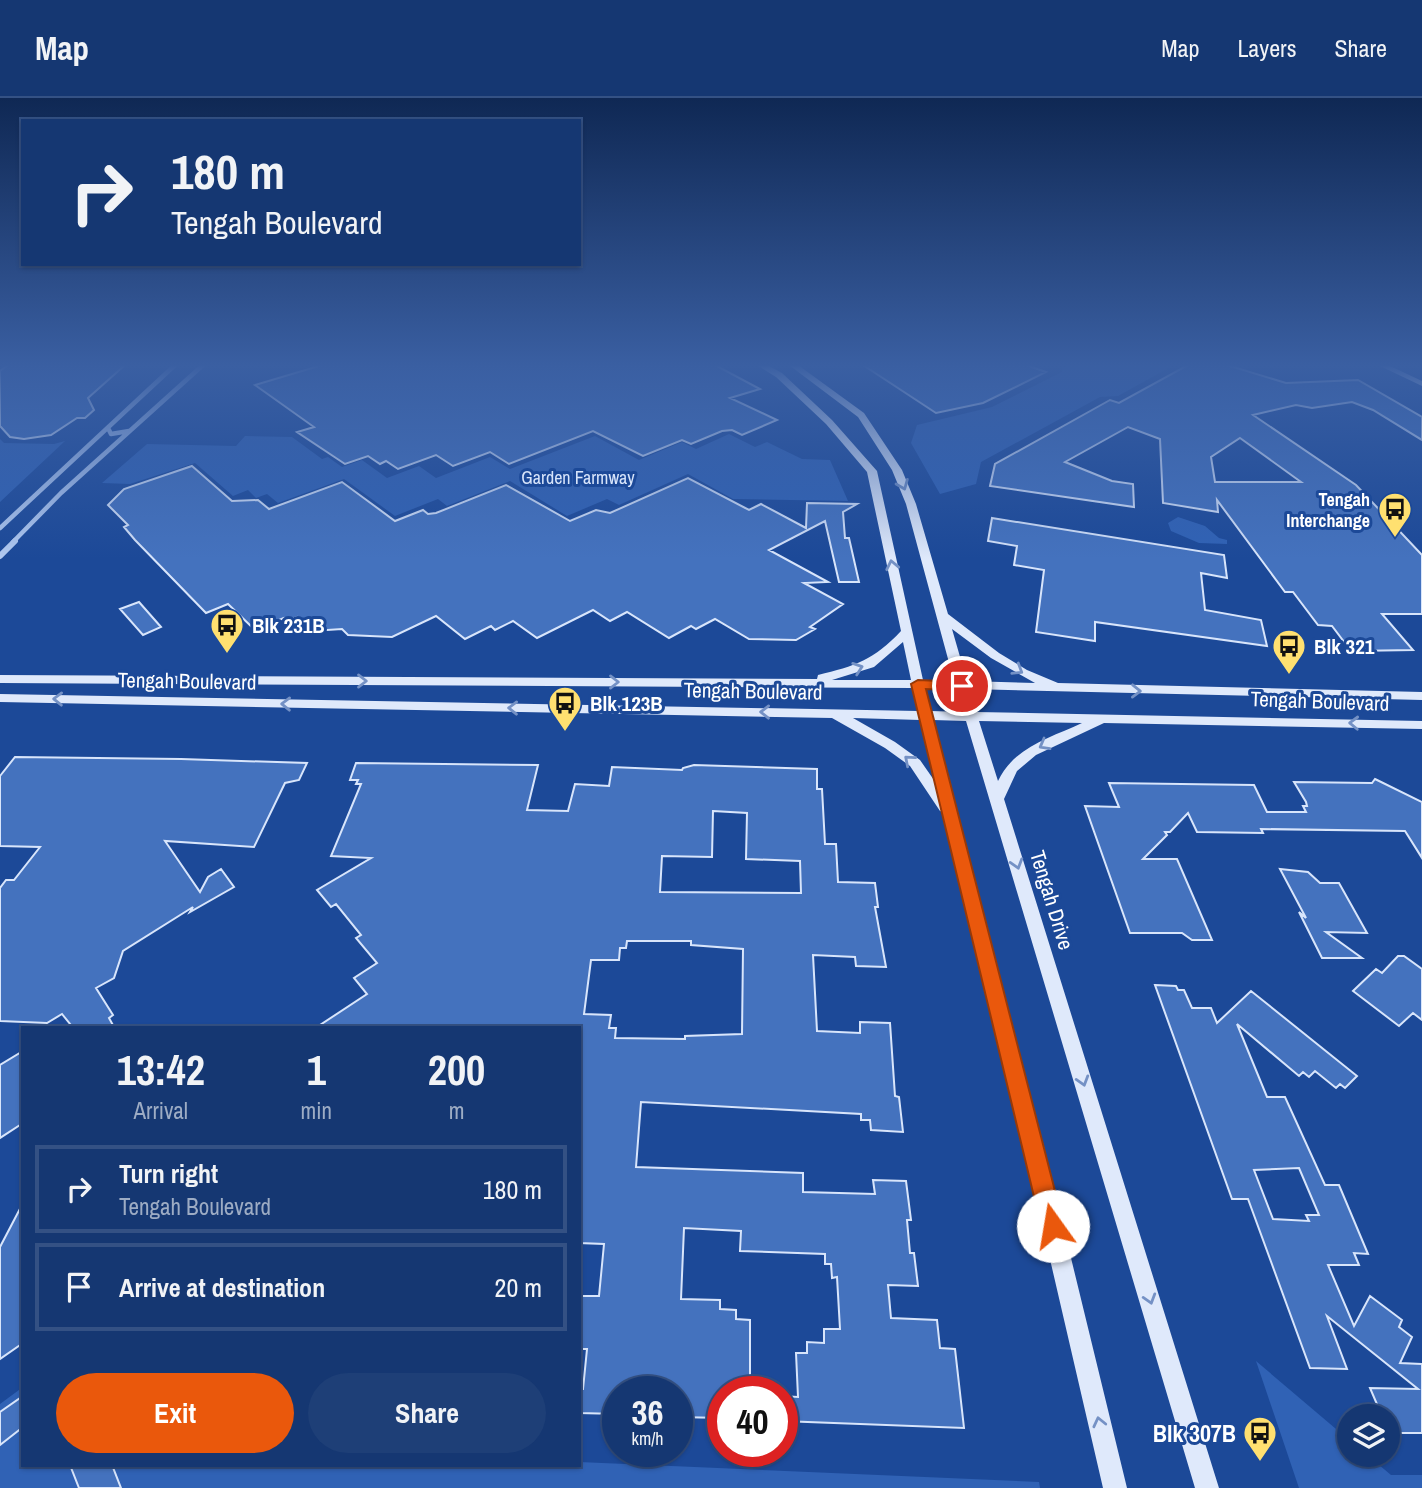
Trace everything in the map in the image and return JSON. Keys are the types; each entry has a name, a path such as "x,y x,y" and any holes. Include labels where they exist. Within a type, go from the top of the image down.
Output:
{"main road":[{"path":"836,430 872,471 918,684 1034,1147 1115,1488"},
{"name":"Tengah Drive","path":"871,430 897,470 911,504 962,686 1207,1488"},
{"path":"943,616 981,647 1027,676 1068,690"},
{"path":"797,684 854,670 883,658 906,632"},
{"name":"Tengah Boulevard","path":"0,679 918,684 1068,690 1422,696"},
{"name":"Tengah Boulevard","path":"0,698 925,713 1422,725"},
{"path":"833,713 890,745 915,763 950,814"},
{"path":"997,799 1011,768 1031,752 1107,717"}],"street":[{"path":"0,528 106,430"},
{"path":"109,430 111,434 130,431"},
{"path":"0,556 61,493 130,431"}],"green space":[{"path":"915,430 1040,430 981,462 976,484 940,494 911,443"},
{"name":"Garden Farmway","path":"729,434 755,447 767,442 802,459 830,460 848,501 733,499 688,474 619,505 607,499 567,516 510,481 447,506 438,499 395,516 344,479 278,503 267,494 256,498 248,490 233,496 195,463 130,484 102,483 147,444 236,446 245,436 292,437 322,459 328,457 342,467 362,460 387,478 419,466 436,478 490,457 510,469 595,436 639,460 682,442 696,449"},
{"path":"0,439 4,443 54,444 65,441 0,502"},
{"path":"1178,517 1205,526 1219,538 1227,540 1227,544 1199,543 1171,531 1168,523"},
{"path":"1256,1361 1337,1430 1337,1467 1381,1467 1391,1475 1422,1475 1422,1488 1299,1488"},
{"path":"21,1388 21,1467 581,1467 581,1462 602,1463 602,1467 693,1467 1039,1482 1040,1488 0,1488 0,1404"}],"building":[{"path":"4,430 59,430 51,435 24,439 10,437"},
{"path":"732,430 722,431 691,444 682,440 643,456 593,431 509,464 490,452 453,466 436,455 398,469 386,461 380,464 368,456 345,464 297,432 754,430 742,435"},
{"path":"1056,430 1123,430 1065,462 1112,481 1133,484 1134,507 990,486 995,464"},
{"path":"1136,430 1275,430 1356,485 1422,555 1422,614 1382,614 1413,650 1351,651 1332,626 1318,625 1293,592 1285,592 1217,500 1218,512 1163,503 1160,439","holes":["1240,438 1301,482 1215,482 1211,457"]},
{"path":"1405,430 1422,430 1422,440"},
{"path":"192,466 232,501 258,500 269,509 342,482 395,521 423,510 428,514 436,513 506,485 570,521 596,510 610,513 688,478 749,510 761,504 806,528 807,503 857,504 843,512 845,538 849,538 859,582 839,582 825,521 769,550 828,582 804,583 843,604 810,627 815,629 796,640 749,639 715,619 696,629 691,626 669,638 627,612 610,621 593,610 537,638 513,621 495,630 491,626 465,639 436,616 392,637 348,635 342,629 312,631 297,617 288,621 284,618 255,630 228,604 206,613 135,540 124,527 128,525 108,505 124,489"},
{"path":"992,518 1224,555 1227,578 1201,573 1205,610 1261,620 1267,646 1095,622 1095,641 1036,632 1044,570 1014,565 1017,546 988,541"},
{"path":"139,602 161,627 143,635 120,609"},
{"path":"15,757 307,763 299,780 285,783 254,847 165,841 200,892 208,877 221,869 234,887 190,912 193,907 123,951 114,978 96,988 113,1015 109,1018 113,1026 66,1026 70,1024 62,1014 47,1023 0,1021 0,888 6,880 14,880 40,847 0,846 0,776"},
{"path":"356,763 538,765 527,810 568,811 575,784 609,786 612,767 682,770 694,765 817,769 817,789 822,789 825,844 836,844 838,882 875,883 878,907 875,907 886,967 856,966 855,957 813,955 817,1031 860,1033 860,1022 890,1023 895,1096 899,1097 903,1132 871,1130 870,1120 861,1120 861,1114 641,1102 636,1167 803,1173 803,1192 875,1194 873,1180 906,1181 911,1220 907,1220 910,1253 914,1253 918,1286 888,1285 891,1318 937,1320 940,1348 955,1349 964,1428 798,1422 796,1353 807,1353 807,1342 824,1343 824,1329 840,1329 837,1277 832,1278 831,1264 825,1264 825,1254 740,1251 741,1231 684,1228 681,1299 720,1300 720,1309 736,1310 736,1319 750,1320 750,1376 707,1376 707,1418 693,1417 693,1376 602,1376 602,1414 581,1413 581,1389 587,1349 581,1349 581,1296 599,1296 604,1244 581,1243 581,1026 319,1026 367,994 354,978 377,963 356,938 361,935 336,904 331,907 317,890 371,858 331,856 361,784 356,784 358,780 350,780","holes":["713,811 747,813 746,859 800,861 801,893 660,892 662,856 712,857","627,941 691,941 691,945 743,949 742,1034 685,1036 685,1039 615,1038 616,1028 609,1028 611,1015 584,1014 591,960 619,960 620,948 626,948"]},
{"path":"1375,779 1422,802 1422,858 1405,831 1261,829 1263,833 1197,832 1188,813 1170,832 1165,832 1167,835 1143,859 1177,859 1212,940 1192,940 1182,933 1130,933 1085,806 1119,807 1109,783 1254,785 1267,812 1306,812 1303,806 1307,806 1306,802 1294,782 1372,783"},
{"path":"1280,869 1308,872 1320,883 1339,883 1367,933 1326,932 1362,958 1322,958 1299,912 1306,918"},
{"path":"1398,956 1404,956 1422,969 1422,1020 1413,1013 1399,1026 1353,991 1376,969 1382,973"},
{"path":"1155,985 1176,986 1178,990 1184,990 1192,1008 1211,1008 1217,1023 1251,991 1357,1076 1345,1088 1340,1084 1336,1088 1315,1071 1309,1077 1303,1072 1299,1076 1237,1024 1267,1097 1285,1097 1325,1185 1339,1185 1368,1254 1354,1253 1359,1265 1328,1265 1354,1326 1370,1296 1402,1320 1399,1327 1412,1337 1400,1363 1422,1364 1422,1433 1400,1433 1400,1404 1377,1404 1370,1388 1418,1389 1327,1316 1347,1369 1310,1368 1248,1199 1232,1199","holes":["1299,1168 1319,1215 1306,1215 1309,1221 1273,1219 1254,1170"]},
{"path":"21,1052 21,1124 0,1138 0,1065"},
{"path":"21,1207 21,1344 0,1359 0,1247"},
{"path":"21,1397 21,1429 0,1445 0,1412"},
{"path":"71,1467 113,1467 121,1488 79,1488"}],"place":[{"name":"Tengah Interchange","path":"1395,539"},
{"name":"Blk 231B","path":"227,655"},
{"name":"Blk 321","path":"1289,676"},
{"name":"Blk 123B","path":"565,733"},
{"name":"Blk 307B","path":"1260,1463"}],"route":[{"path":"962,686 918,684 1053,1226"}]}
